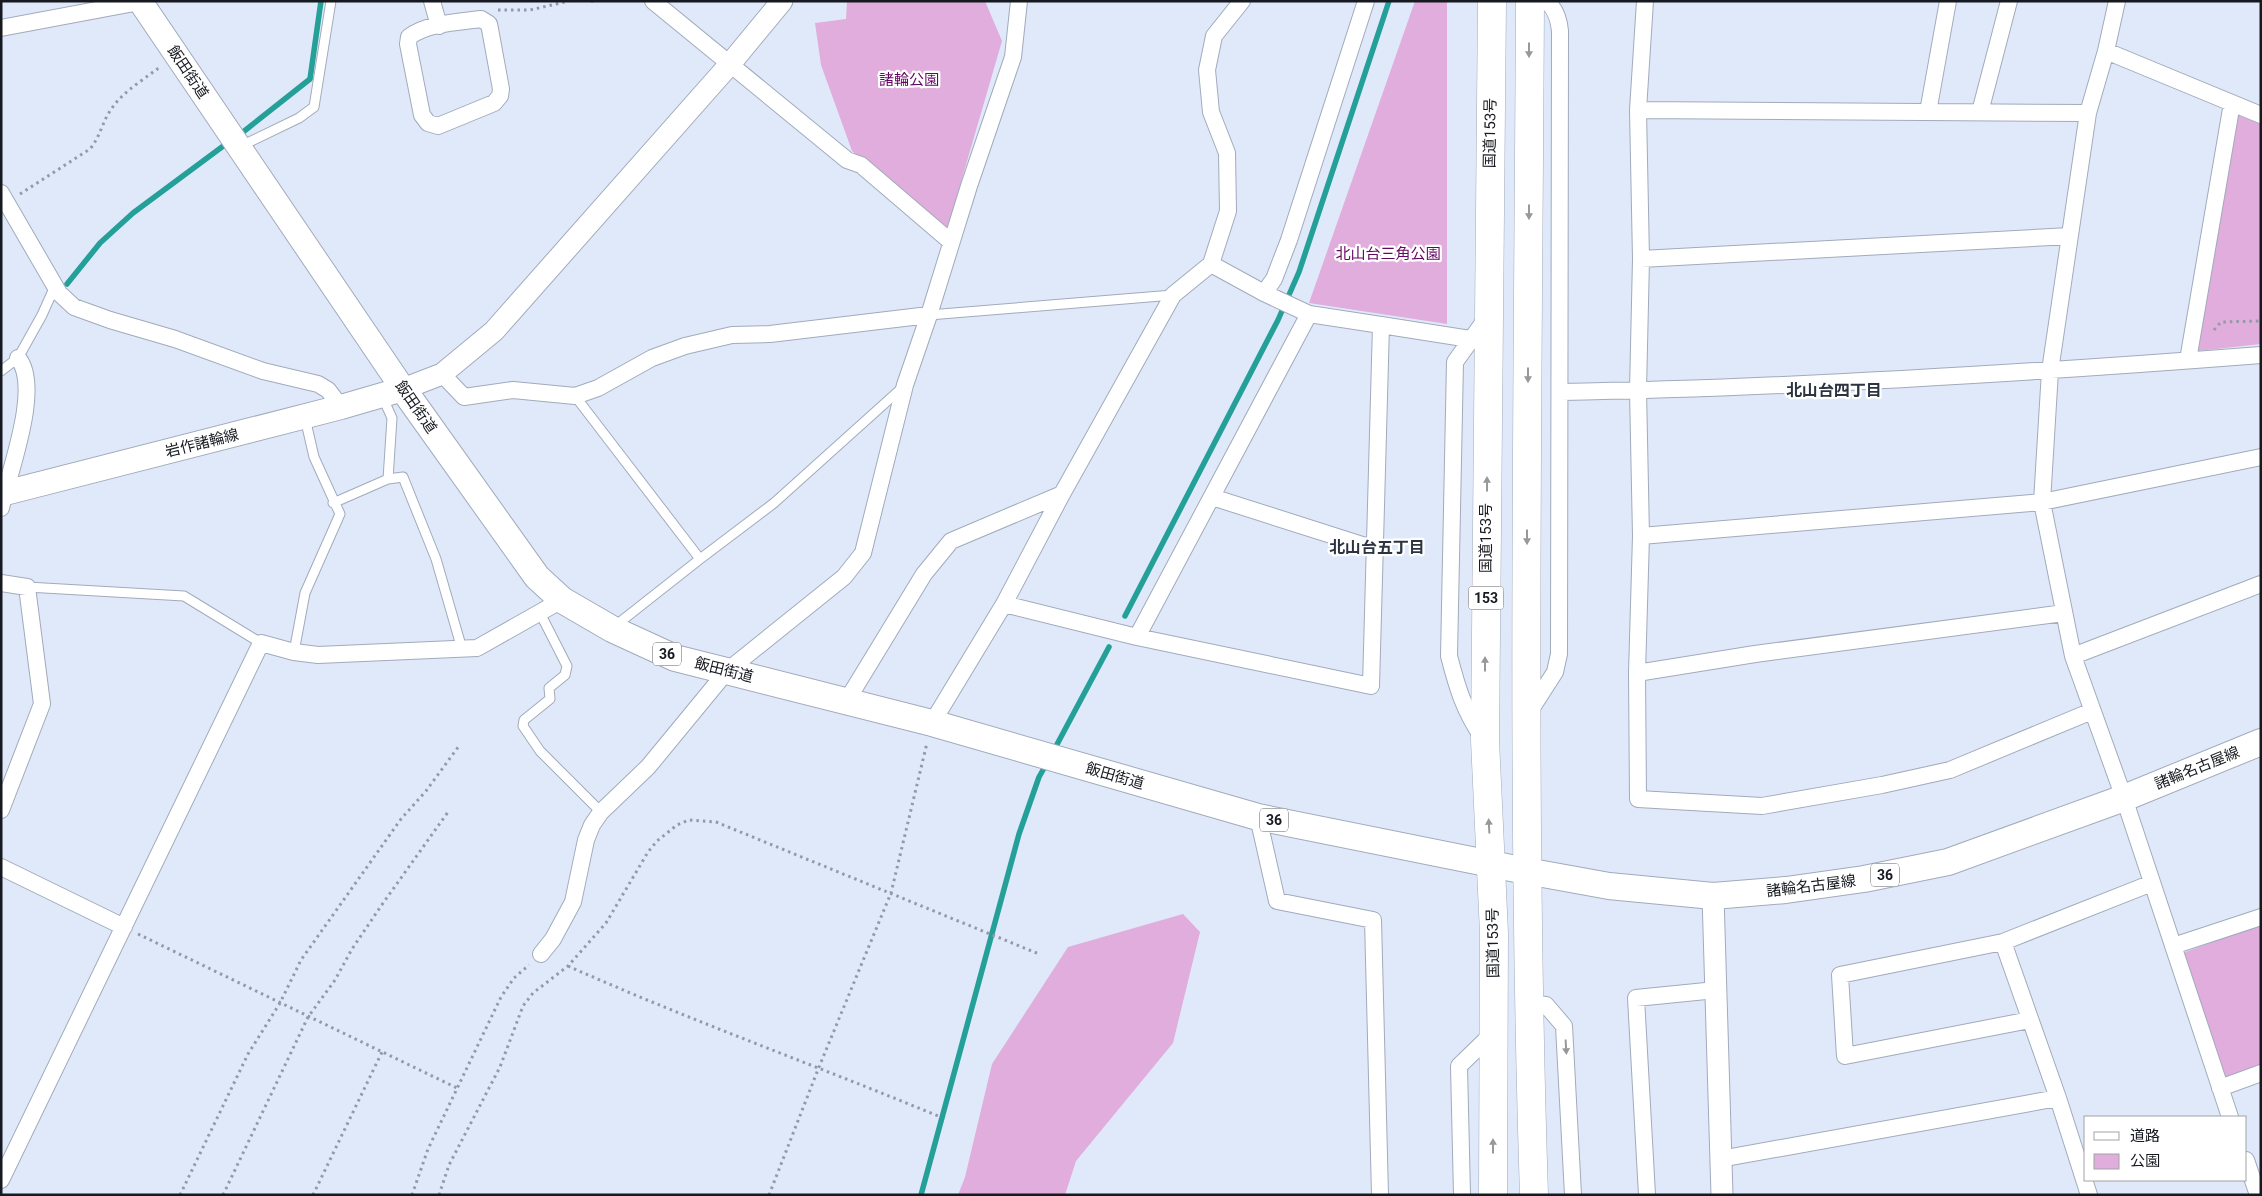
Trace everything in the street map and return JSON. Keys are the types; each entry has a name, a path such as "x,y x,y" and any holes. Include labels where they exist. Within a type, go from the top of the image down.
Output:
{"highway":[{"name":"国道153号","path":"1492,1 1485,740 1494,933 1493,1195"},
{"path":"1530,1 1526,871 1534,1195"}],"main road":[{"name":"飯田街道","path":"140,1 239,147 392,392 537,577 562,600 612,628 674,658 932,723 1258,817 1490,863"},
{"name":"岩作諸輪線","path":"2,498 392,392"},
{"name":"諸輪名古屋線","path":"1490,863 1609,886 1713,896 1786,890 1864,879 1948,862 2124,798 2261,742"}],"street":[{"path":"1,28 145,1"},
{"path":"432,1 439,26"},
{"path":"654,1 846,160 862,165 951,242"},
{"path":"392,392 442,374 494,331 730,64 782,1"},
{"path":"541,954 553,939 573,902 586,840 592,825 601,812 648,767 727,671 844,577 863,553 905,385 1013,57 1019,1"},
{"path":"932,723 1004,604 1062,494 1173,294 1211,264 1228,211 1228,201 1227,153 1212,112 1207,70 1214,36 1242,1"},
{"path":"1269,296 1289,240 1366,1"},
{"path":"1526,717 1555,672 1559,654 1560,31 1559,19 1553,7 1547,1"},
{"path":"1645,1 1638,110 1640,259 1638,390 1641,536 1637,673 1638,799 1762,806 1882,785 1950,770 2092,711"},
{"path":"1928,112 1948,1"},
{"path":"1980,112 2008,1"},
{"path":"2117,1 2106,51 2088,113 2050,372 2042,502 2073,656 2124,798 2230,1116"},
{"path":"481,19 485,21 490,29 501,89 500,96 494,103 438,126 428,123 422,115 408,44 409,37 416,32 439,26 481,19"},
{"path":"2106,51 2261,114"},
{"path":"2188,360 2232,103"},
{"path":"1638,110 2088,113"},
{"path":"4,197 55,286 66,301 84,312 175,339 264,371 318,384 328,390 342,407"},
{"path":"1640,259 2070,236"},
{"path":"1211,264 1269,296 1303,311 1470,339"},
{"path":"1137,637 1212,497 1303,311"},
{"path":"442,374 464,397 513,390 575,396 598,388 652,358 685,346 732,335 770,334 929,315"},
{"path":"1485,740 1469,718 1457,688 1449,656 1454,362 1488,316"},
{"path":"1004,604 1137,637 1371,686 1381,325"},
{"path":"1560,392 2050,372 2261,355"},
{"path":"2,498 28,397 26,374 23,364 18,358"},
{"path":"1641,536 2042,502 2261,457"},
{"path":"846,702 924,574 951,541 1062,494"},
{"path":"1212,497 1375,549"},
{"path":"1,583 27,587 42,704 1,810"},
{"path":"2073,656 2261,584"},
{"path":"1,1180 261,643 294,652 318,655 477,648 562,600"},
{"path":"1637,673 1756,654 2064,613"},
{"path":"1258,817 1277,901 1373,920 1380,1195"},
{"path":"1,867 124,927"},
{"path":"2030,1020 1845,1056 1840,975 2003,942 2152,883"},
{"path":"1713,896 1722,1195"},
{"path":"2173,946 2261,917"},
{"path":"2003,942 2058,1098 2084,1179"},
{"path":"1647,1195 1636,998 1716,990"},
{"path":"1529,1004 1546,1005 1564,1026 1573,1195"},
{"path":"1462,1195 1459,1066 1493,1033"},
{"path":"2220,1088 2261,1073"},
{"path":"1720,1160 2058,1098"},
{"path":"2247,1163 2258,1195"},
{"path":"2085,1181 2089,1195"}],"lane":[{"path":"239,147 299,118 314,107 330,1"},
{"path":"1,371 18,358 42,315 55,286"},
{"path":"929,315 1173,294"},
{"path":"612,628 774,503 905,385"},
{"path":"388,479 392,392"},
{"path":"575,396 700,559"},
{"path":"294,652 305,593 340,514 333,503 314,457 305,416"},
{"path":"333,503 388,479 402,477 436,559 462,649"},
{"path":"27,587 184,596 261,643"},
{"path":"540,613 566,666 565,675 549,688 550,699 524,720 523,726 540,751 601,812"}],"path":[{"path":"485,21 492,12 497,10 530,10 569,1"},
{"path":"591,1 597,1"},
{"path":"4,197 90,148 99,136 109,112 117,101 153,72 177,56"},
{"path":"2214,330 2221,322 2261,321"},
{"path":"769,1195 819,1067 891,893 932,723"},
{"path":"180,1195 248,1054 280,1002 300,960 401,819 426,791 459,746"},
{"path":"223,1195 308,1017 335,980 352,949 381,906 448,812"},
{"path":"439,1195 449,1165 500,1067 523,1006 534,993 568,966 606,924 648,852 657,841 676,825 689,820 716,822 1039,954"},
{"path":"124,927 457,1088"},
{"path":"412,1195 428,1149 501,997 514,978 541,954"},
{"path":"568,966 632,994 938,1116"},
{"path":"312,1195 382,1052"}],"green space":[{"name":"諸輪公園","path":"847,1 985,1 1002,41 947,230 852,151 821,65 815,23 846,19"},
{"name":"北山台三角公園","path":"1415,1 1447,1 1447,324 1309,303"},
{"path":"2235,114 2261,124 2261,344 2198,351"},
{"path":"1183,914 1200,932 1173,1043 1076,1161 1065,1195 958,1195 965,1177 992,1064 1068,947"},
{"path":"2261,924 2261,1066 2226,1080 2183,953"}],"waterway":[{"path":"238,136 310,79 321,1"},
{"path":"1125,616 1278,320 1299,272 1389,1"},
{"path":"67,284 100,243 133,213 230,141"},
{"path":"1054,750 1109,647"},
{"path":"921,1195 1019,834 1039,777 1047,763"}],"district":[{"name":"北山台四丁目","path":"1834,390"},
{"name":"北山台五丁目","path":"1377,547"}]}
